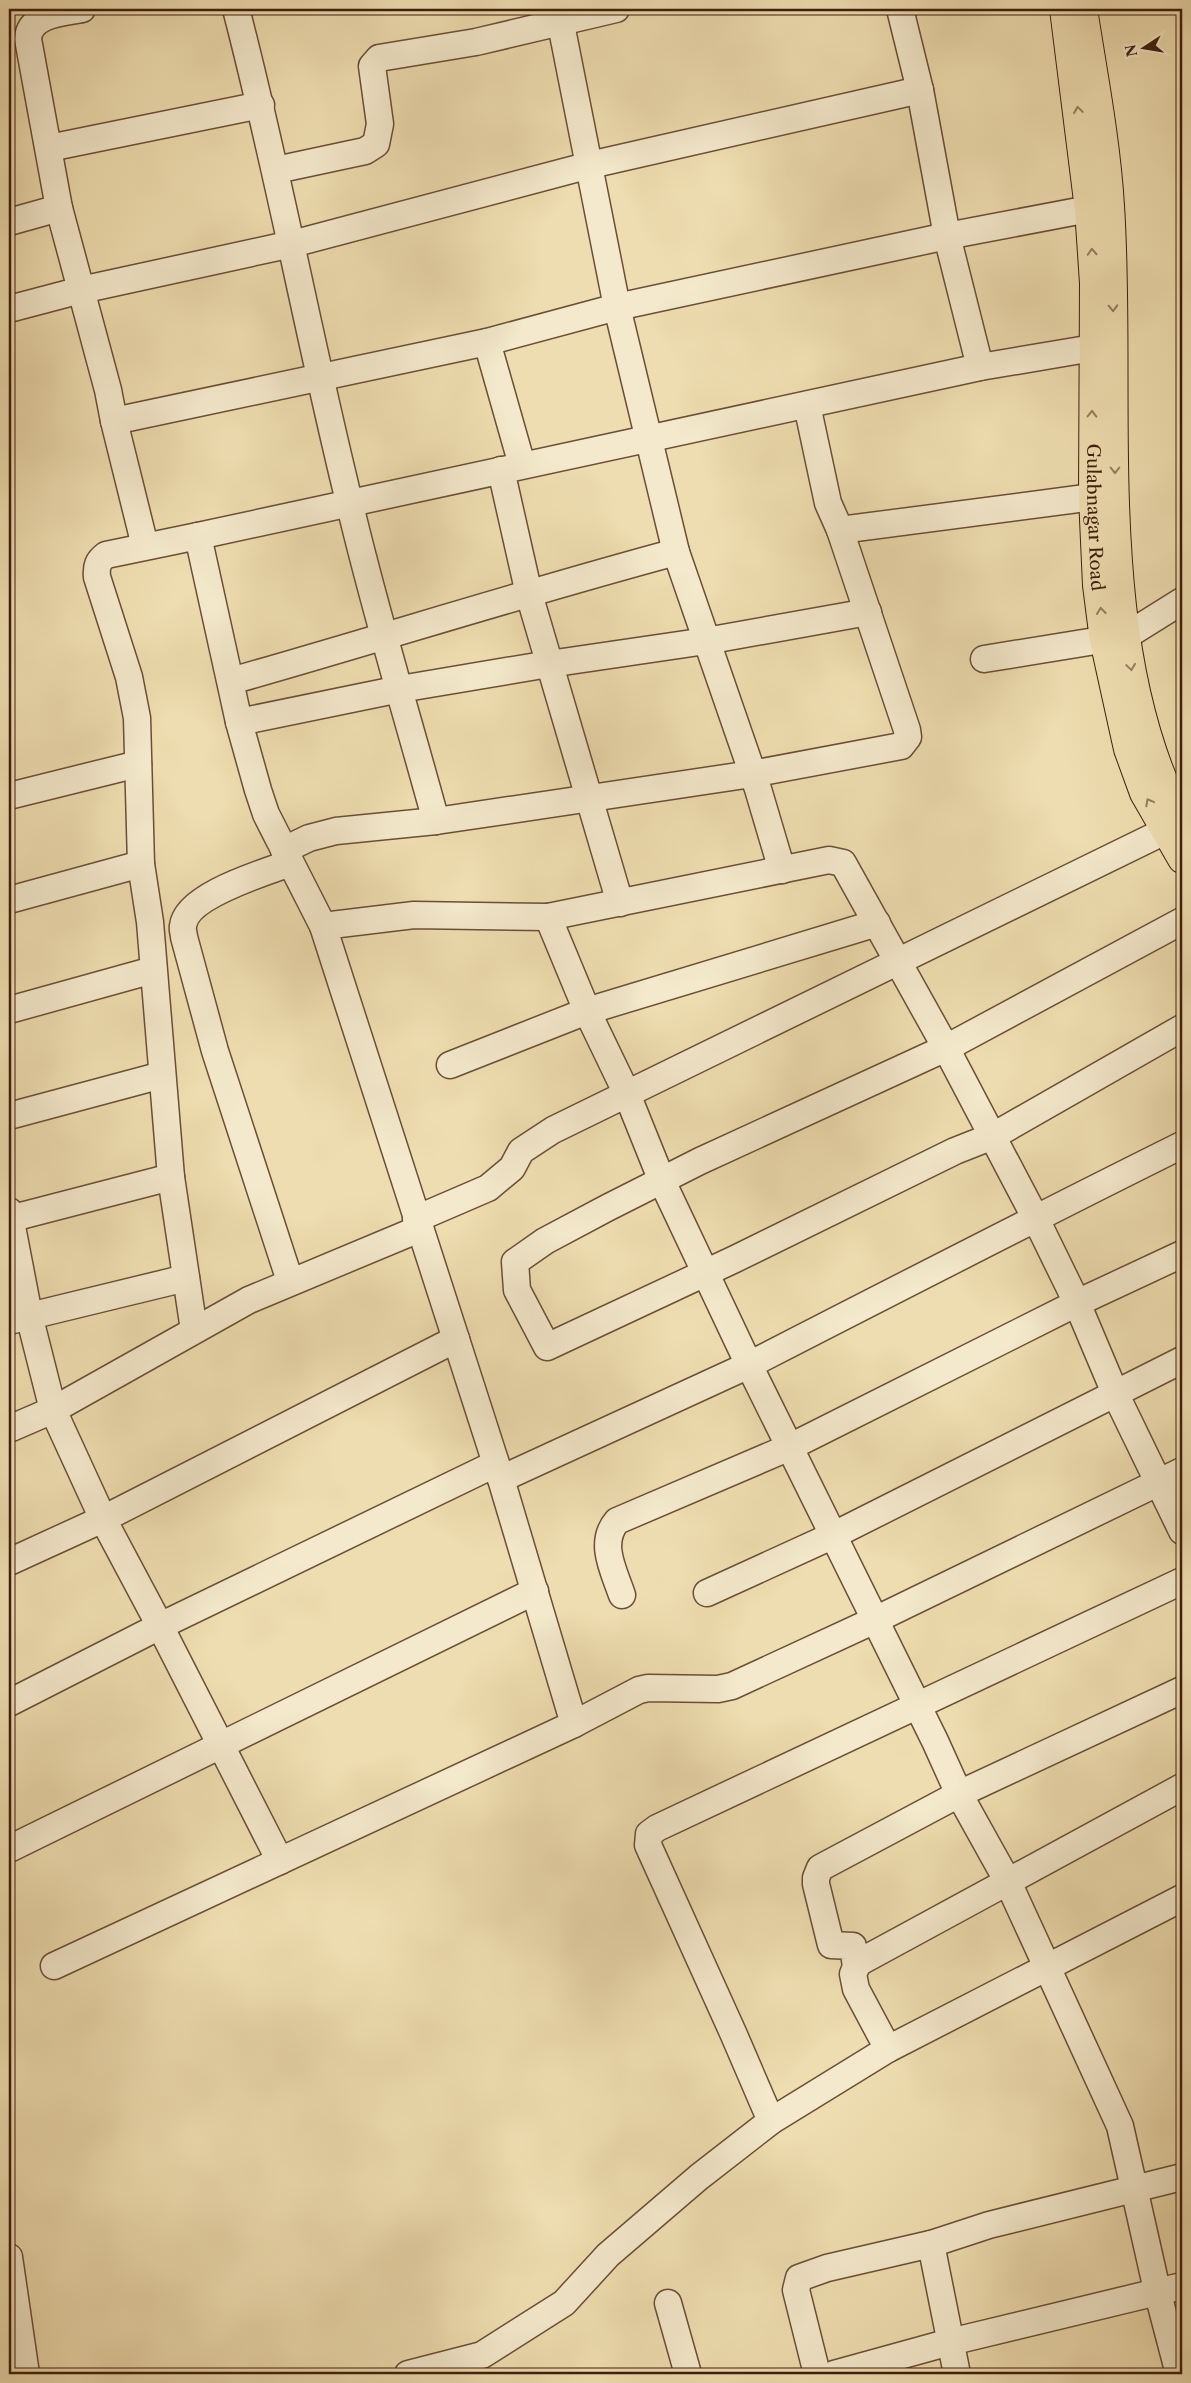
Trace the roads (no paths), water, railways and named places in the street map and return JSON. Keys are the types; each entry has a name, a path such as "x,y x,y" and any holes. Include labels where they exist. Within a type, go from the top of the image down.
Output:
{"main road":[{"path":"1064,9 1095,156"},
{"path":"1083,9 1095,156"},
{"name":"Gulabnagar Road","path":"1095,156 1115,366 1115,638"},
{"name":"Gulabnagar Road","path":"1100,207 1094,284 1093,348 1093,497 1097,585 1115,638 1132,676 1182,859"}],"street":[{"path":"82,9 38,20 28,32 28,39 59,208 108,390 145,546"},
{"path":"236,9 276,170 349,503 383,638 400,689 436,821"},
{"path":"276,170 365,151 376,144 380,124 372,66 379,58 476,42 559,15 616,9"},
{"path":"900,9 920,90 947,236 980,367"},
{"path":"559,15 617,306 676,552 752,774 782,870"},
{"path":"9,309 81,290 292,244 590,165 920,90"},
{"path":"49,148 261,105"},
{"path":"114,421 488,342 617,306 947,236 1100,207"},
{"path":"9,222 59,208"},
{"path":"488,342 511,467 529,594 620,903"},
{"path":"194,1330 170,1176 150,922 141,864 138,718 134,697 96,570 97,564 106,554 198,536 980,367 1093,348"},
{"path":"290,1281 215,1051 184,937 183,925 193,908 206,897 287,856 309,838 336,831 436,821 752,774 896,747 906,742 908,737 907,730 840,530 828,503 807,405"},
{"path":"840,530 1093,497"},
{"path":"198,536 239,722 262,803 323,926 536,1591 574,1724"},
{"path":"231,681 383,638 571,580 676,552"},
{"path":"984,659 1115,638 1182,601"},
{"path":"239,722 400,689 549,664 706,641 868,612"},
{"path":"9,796 138,764"},
{"path":"9,1429 53,1410 249,1300 418,1224 488,1188 512,1168 521,1151 553,1130 1174,826"},
{"path":"323,926 414,915 548,917 829,860 843,863 946,1048 1036,1219 1077,1303 1115,1392 1182,1531"},
{"path":"9,900 141,864"},
{"path":"548,917 662,1181 705,1272 959,1794 1008,1882 1120,2126 1157,2290 1180,2374"},
{"path":"1182,921 946,1048 700,1161 545,1241 515,1262 517,1290 547,1347 705,1272 736,1260 956,1151 993,1136 1182,1028"},
{"path":"150,922 183,925"},
{"path":"450,1065 587,1011 877,923"},
{"path":"9,1010 154,970"},
{"path":"9,1116 162,1074"},
{"path":"9,1703 160,1626 498,1472 749,1365 1182,1145"},
{"path":"170,1176 9,1216 19,1318 53,1410 103,1519 280,1861"},
{"path":"622,1595 607,1546 609,1532 617,1521 790,1447 1077,1303 1182,1254"},
{"path":"19,1318 186,1278"},
{"path":"9,1562 103,1519 456,1339"},
{"path":"707,1593 834,1535 1115,1392 1182,1360"},
{"path":"54,1966 574,1724 639,1690 648,1688 718,1689 732,1686 875,1620 1182,1470"},
{"path":"770,2121 734,2034 648,1845 649,1834 657,1828 918,1707 1182,1581"},
{"path":"9,1849 536,1591"},
{"path":"856,1967 853,1946 831,1945 816,1884 817,1872 824,1865 959,1794 1182,1690"},
{"path":"888,2049 856,1989 853,1974 861,1960 1182,1787"},
{"path":"408,2374 482,2355 564,2303 608,2254 699,2177 770,2121 888,2049 1182,1898"},
{"path":"817,2374 796,2290 799,2272 800,2278 827,2268 931,2244 989,2225 1182,2177"},
{"path":"931,2244 958,2374"},
{"path":"9,2257 26,2374"},
{"path":"834,2374 950,2342 1157,2290 1182,2286"},
{"path":"668,2303 688,2374"}]}
